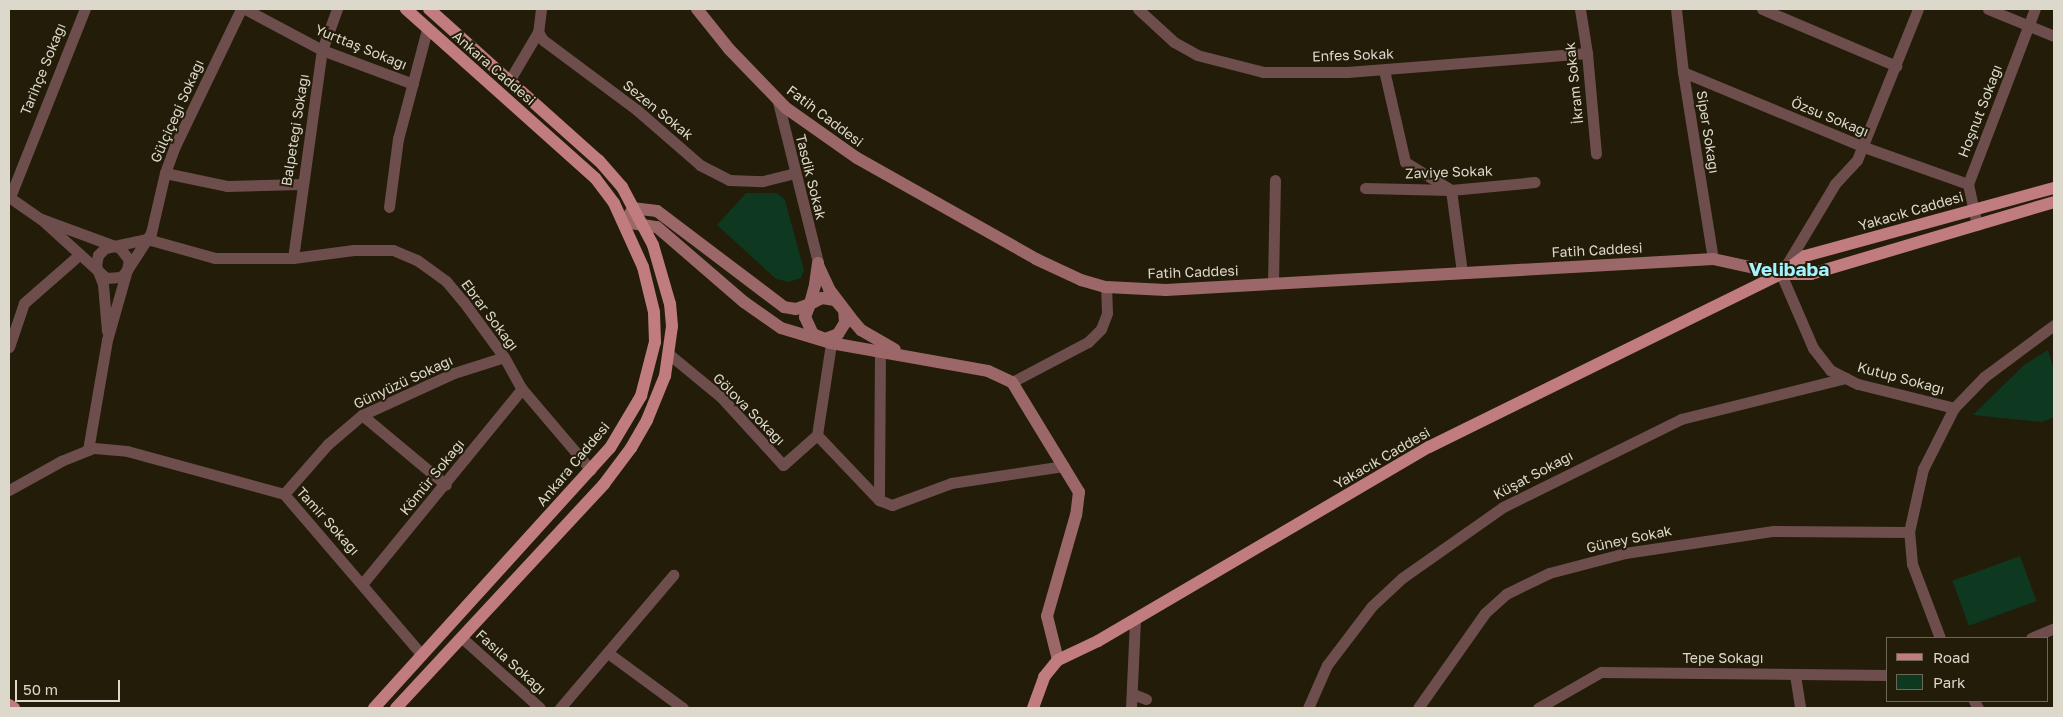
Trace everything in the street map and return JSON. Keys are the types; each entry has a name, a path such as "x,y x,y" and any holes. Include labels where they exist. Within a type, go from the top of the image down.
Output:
{"main road":[{"name":"Ankara Caddesi","path":"374,708 610,448 634,410 647,381 655,342 649,289 624,222 614,203 595,178 406,9"},
{"name":"Ankara Caddesi","path":"396,708 604,484 631,448 657,398 670,355 670,304 653,245 622,187 599,161 429,9"},
{"name":"Yakacık Caddesi","path":"1033,708 1044,677 1058,660 1135,618 1429,447 1781,274 1805,256 2054,188"},
{"name":"Yakacık Caddesi","path":"1781,274 1811,274 2054,202"},
{"path":"9,705 14,708"}],"street":[{"name":"Tarihçe Sokağı","path":"9,197 85,9"},
{"name":"Gülçiçeği Sokağı","path":"88,450 107,340 127,270 154,227 165,173 241,9"},
{"name":"Yurttaş Sokağı","path":"245,9 322,50 412,84"},
{"name":"Balpeteği Sokağı","path":"293,258 301,184 322,50 337,9"},
{"path":"509,81 538,32 541,9"},
{"name":"Fatih Caddesi","path":"697,9 729,49 777,98 857,158 1036,259 1081,280 1106,287 1166,290 1713,259 1781,274"},
{"name":"Enfes Sokak","path":"1138,9 1174,42 1197,55 1263,72 1384,70 1587,53"},
{"name":"İkram Sokak","path":"1580,9 1587,53 1596,154"},
{"name":"Siper Sokağı","path":"1676,9 1683,72 1713,259"},
{"path":"1762,9 1896,66"},
{"path":"1781,274 1834,184 1857,160 1864,147 1918,9"},
{"path":"1988,9 2054,36"},
{"name":"Hoşnut Sokağı","path":"1968,184 2035,9"},
{"path":"389,207 398,139 427,29"},
{"name":"Sezen Sokak","path":"538,32 543,40 637,110 700,165 729,180 763,181 795,173"},
{"path":"1384,70 1405,162 1451,190 1462,272"},
{"name":"Özsu Sokağı","path":"1683,72 1864,147 1968,184"},
{"name":"Tasdik Sokak","path":"777,98 818,263"},
{"path":"165,173 227,186 301,184"},
{"path":"1273,284 1275,180"},
{"name":"Zaviye Sokak","path":"1365,188 1451,190 1535,182"},
{"path":"1968,184 1977,225"},
{"path":"9,197 41,219 106,278 116,279 127,270 127,255 116,246 41,219"},
{"path":"825,340 842,329 845,316 840,304 822,298 796,309 773,301 658,211 634,208 624,222 657,227 737,297 781,328 825,340 988,371 1012,382 1079,492 1076,515 1047,616 1058,660"},
{"path":"98,271 96,261 101,251 147,239"},
{"name":"Ebrar Sokağı","path":"147,239 215,258 293,258 353,250 393,250 417,260 446,281 504,357 522,388 591,470"},
{"path":"9,348 24,303 80,254"},
{"path":"818,263 806,323 825,340"},
{"path":"818,263 828,289 861,330 901,353"},
{"name":"Gülçiçeği Sokağı","path":"98,271 103,284 107,340"},
{"name":"Kutup Sokağı","path":"1781,274 1813,348 1830,370 1846,378 1894,395 1920,398 1954,408"},
{"path":"1012,382 1088,342 1101,329 1107,313 1106,287"},
{"path":"1940,637 1912,564 1909,532 1923,469 1954,408 1984,377 2054,325"},
{"path":"825,340 817,435 878,500 892,505 951,483 1064,466"},
{"path":"878,500 880,350"},
{"name":"Gölova Sokağı","path":"670,355 720,397 784,465 817,435"},
{"name":"Günyüzü Sokağı","path":"284,494 328,444 362,415 454,373 504,357"},
{"name":"Küşat Sokağı","path":"1308,708 1327,664 1372,606 1402,578 1503,507 1681,419 1846,378"},
{"name":"Kömür Sokağı","path":"363,583 446,485 522,388"},
{"path":"362,415 446,485"},
{"path":"9,490 88,450"},
{"name":"Tamir Sokağı","path":"88,450 126,452 284,494 363,583 422,655"},
{"name":"Güney Sokak","path":"1418,708 1485,613 1506,594 1550,573 1634,552 1772,531 1909,532"},
{"path":"560,708 674,575"},
{"path":"1131,708 1135,618"},
{"path":"2033,637 2054,628"},
{"name":"Fasıla Sokağı","path":"461,637 540,708"},
{"path":"608,653 683,708"},
{"name":"Tepe Sokağı","path":"1538,708 1564,690 1600,672 1622,670 1795,675 1886,674"},
{"path":"1795,675 1800,708"},
{"path":"1133,694 1146,699"}],"green space":[{"path":"746,193 777,193 785,200 804,270 801,278 789,282 776,279 717,225"},
{"path":"2048,350 2054,370 2054,417 2042,422 1973,415 2024,365"},
{"path":"2020,556 2036,601 1969,626 1952,581"}],"district":[{"name":"Velibaba","path":"1789,269"}]}
